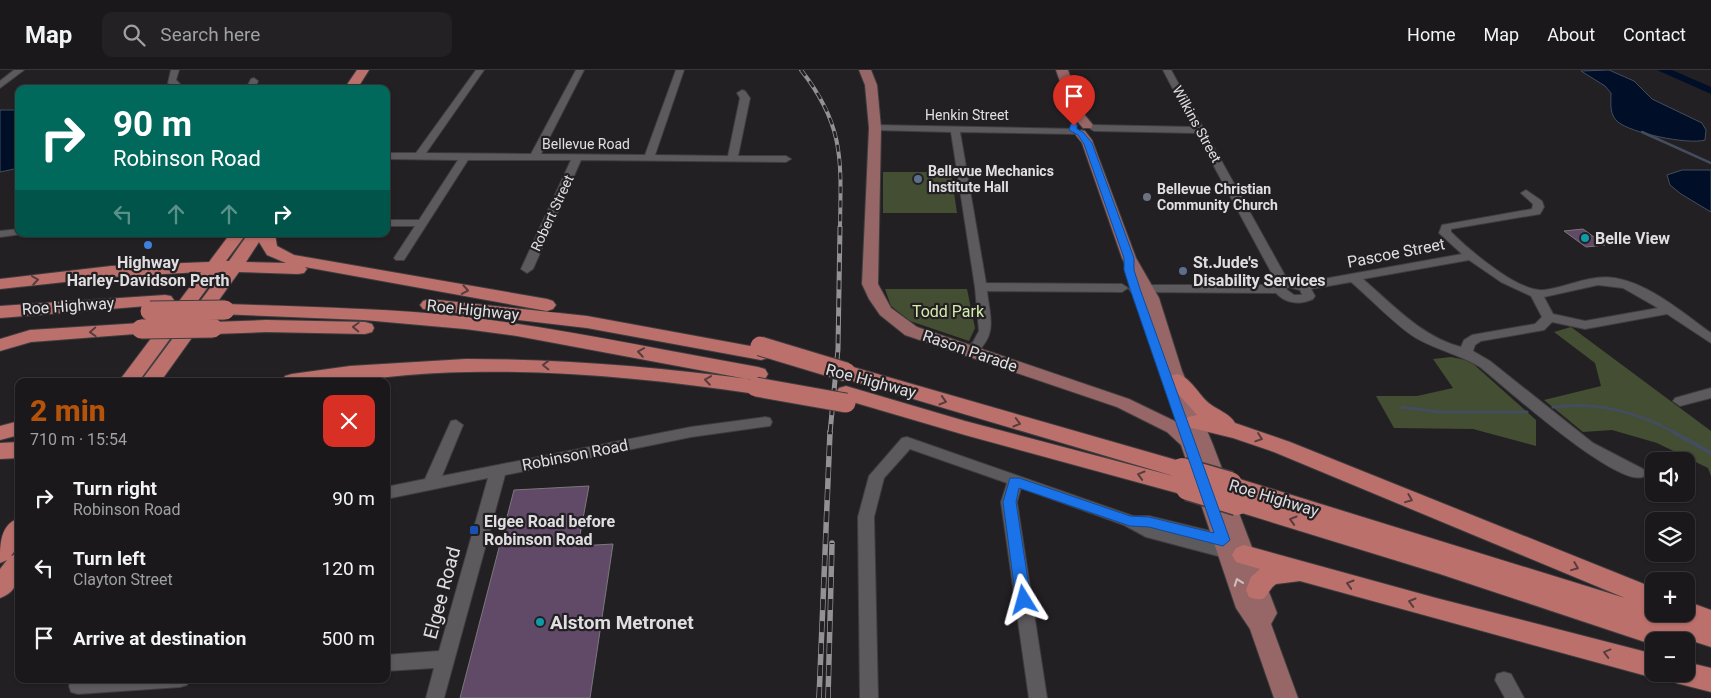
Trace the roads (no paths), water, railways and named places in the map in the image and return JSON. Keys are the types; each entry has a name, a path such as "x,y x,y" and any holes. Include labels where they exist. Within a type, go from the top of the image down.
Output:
{"highway":[{"path":"354,85 365,73"},
{"path":"153,378 211,301 254,237"},
{"path":"267,237 267,244 276,255 290,259 421,282 761,350"},
{"path":"131,378 234,239"},
{"path":"0,284 141,268 201,258 234,239"},
{"path":"141,268 233,266 309,270 421,282"},
{"name":"Roe Highway","path":"0,312 164,300 299,311 417,317 516,330 757,381"},
{"name":"Roe Highway","path":"0,321 74,314 229,305 378,302 481,310 652,332 761,350 846,389 965,428 1185,479"},
{"path":"0,345 30,336 141,329 347,327 430,330 579,343"},
{"path":"116,378 164,336"},
{"path":"312,378 358,371 412,367 549,365 846,389"},
{"path":"1177,381 1201,408 1236,430 1282,447 1645,596"},
{"name":"Roe Highway","path":"846,389 1185,479 1711,636"},
{"path":"1188,428 1236,430"},
{"path":"0,433 15,429"},
{"path":"0,451 15,450"},
{"name":"Roe Highway","path":"1234,494 1599,617 1650,632"},
{"path":"1233,548 1312,574 1436,609 1645,664"},
{"path":"1258,590 1261,580 1267,576 1282,573 1312,574"},
{"path":"1695,615 1711,621"},
{"path":"1695,646 1711,650"},
{"path":"1695,676 1711,680"}],"main road":[{"name":"Rason Parade","path":"865,70 871,85 876,128 870,284 874,297 890,318 911,331 1123,403 1174,427 1188,428"},
{"path":"1062,70 1129,258 1129,270 1177,381 1188,428"},
{"path":"1139,290 1233,548 1247,608 1260,624 1286,698"},
{"name":"Rason Parade","path":"1123,403 1136,403 1188,428"},
{"path":"1233,548 1258,590 1266,614 1260,624"}],"street":[{"path":"0,85 20,70"},
{"path":"175,70 171,81 176,85"},
{"path":"419,156 480,70"},
{"path":"534,157 580,70"},
{"path":"649,158 680,70"},
{"name":"Wilkins Street","path":"1167,70 1282,288"},
{"path":"732,159 745,98 742,93"},
{"name":"Henkin Street","path":"876,128 1200,130"},
{"path":"956,129 981,287 985,331 978,344 970,351"},
{"name":"Bellevue Road","path":"390,156 786,159"},
{"path":"400,258 465,157"},
{"name":"Robert Street","path":"527,269 578,157"},
{"path":"1526,194 1538,203 1539,208 1536,212 1446,228 1446,233 1513,286 1536,294 1608,281 1628,285 1707,333"},
{"path":"390,223 423,223"},
{"path":"0,234 15,232"},
{"name":"Pascoe Street","path":"1356,280 1312,285 1296,284 1282,288 1289,298 1298,300 1306,298 1316,290 1356,280 1474,257"},
{"path":"1356,280 1419,334 1444,347 1466,353 1485,364 1588,447 1638,473"},
{"path":"1296,284 1305,288 1309,295"},
{"path":"981,287 1154,291 1282,288"},
{"path":"1536,294 1548,317"},
{"path":"1548,317 1586,325 1667,310"},
{"path":"1466,353 1469,343 1477,338 1539,327 1546,322 1548,317"},
{"path":"1680,400 1711,393"},
{"name":"Robinson Road","path":"390,492 691,432 765,422"},
{"path":"431,484 456,425"},
{"path":"869,698 866,517 877,476 907,442 1014,482 1130,521 1152,533 1233,548"},
{"name":"Elgee Road","path":"435,698 498,471"},
{"path":"1014,482 1009,502 1038,698"},
{"path":"390,663 446,659"},
{"path":"1504,680 1515,698"},
{"path":"77,688 134,683"}],"water":[{"path":"1609,70 1634,81 1652,99 1702,123 1706,130 1705,140 1686,141 1660,137 1635,130 1618,122 1612,112 1611,93 1605,86 1581,71"},
{"path":"0,110 15,110 15,169 0,172"},
{"path":"1682,170 1711,170 1711,212 1670,185 1667,175"}],"waterway":[{"path":"1663,70 1711,91"},
{"path":"1642,132 1711,163"},
{"path":"1553,407 1586,406 1616,410 1646,419 1676,433"},
{"path":"1402,407 1439,412 1527,412"},
{"path":"1673,432 1711,453"}],"railway":[{"path":"801,70 826,109 833,127 840,164 840,229"},
{"path":"830,433 838,349 840,227"},
{"path":"819,698 830,432"},
{"path":"828,698 832,543"}],"place":[{"name":"Bellevue Mechanics Institute Hall","path":"918,179"},
{"name":"Bellevue Christian Community Church","path":"1147,197"},
{"name":"Belle View","path":"1585,238"},
{"name":"Highway Harley-Davidson Perth","path":"148,245"},
{"name":"St.Jude's Disability Services","path":"1183,271"},
{"name":"Elgee Road before Robinson Road","path":"474,530"},
{"name":"Alstom Metronet","path":"540,622"}],"park label":[{"name":"Todd Park","path":"948,311"}]}
